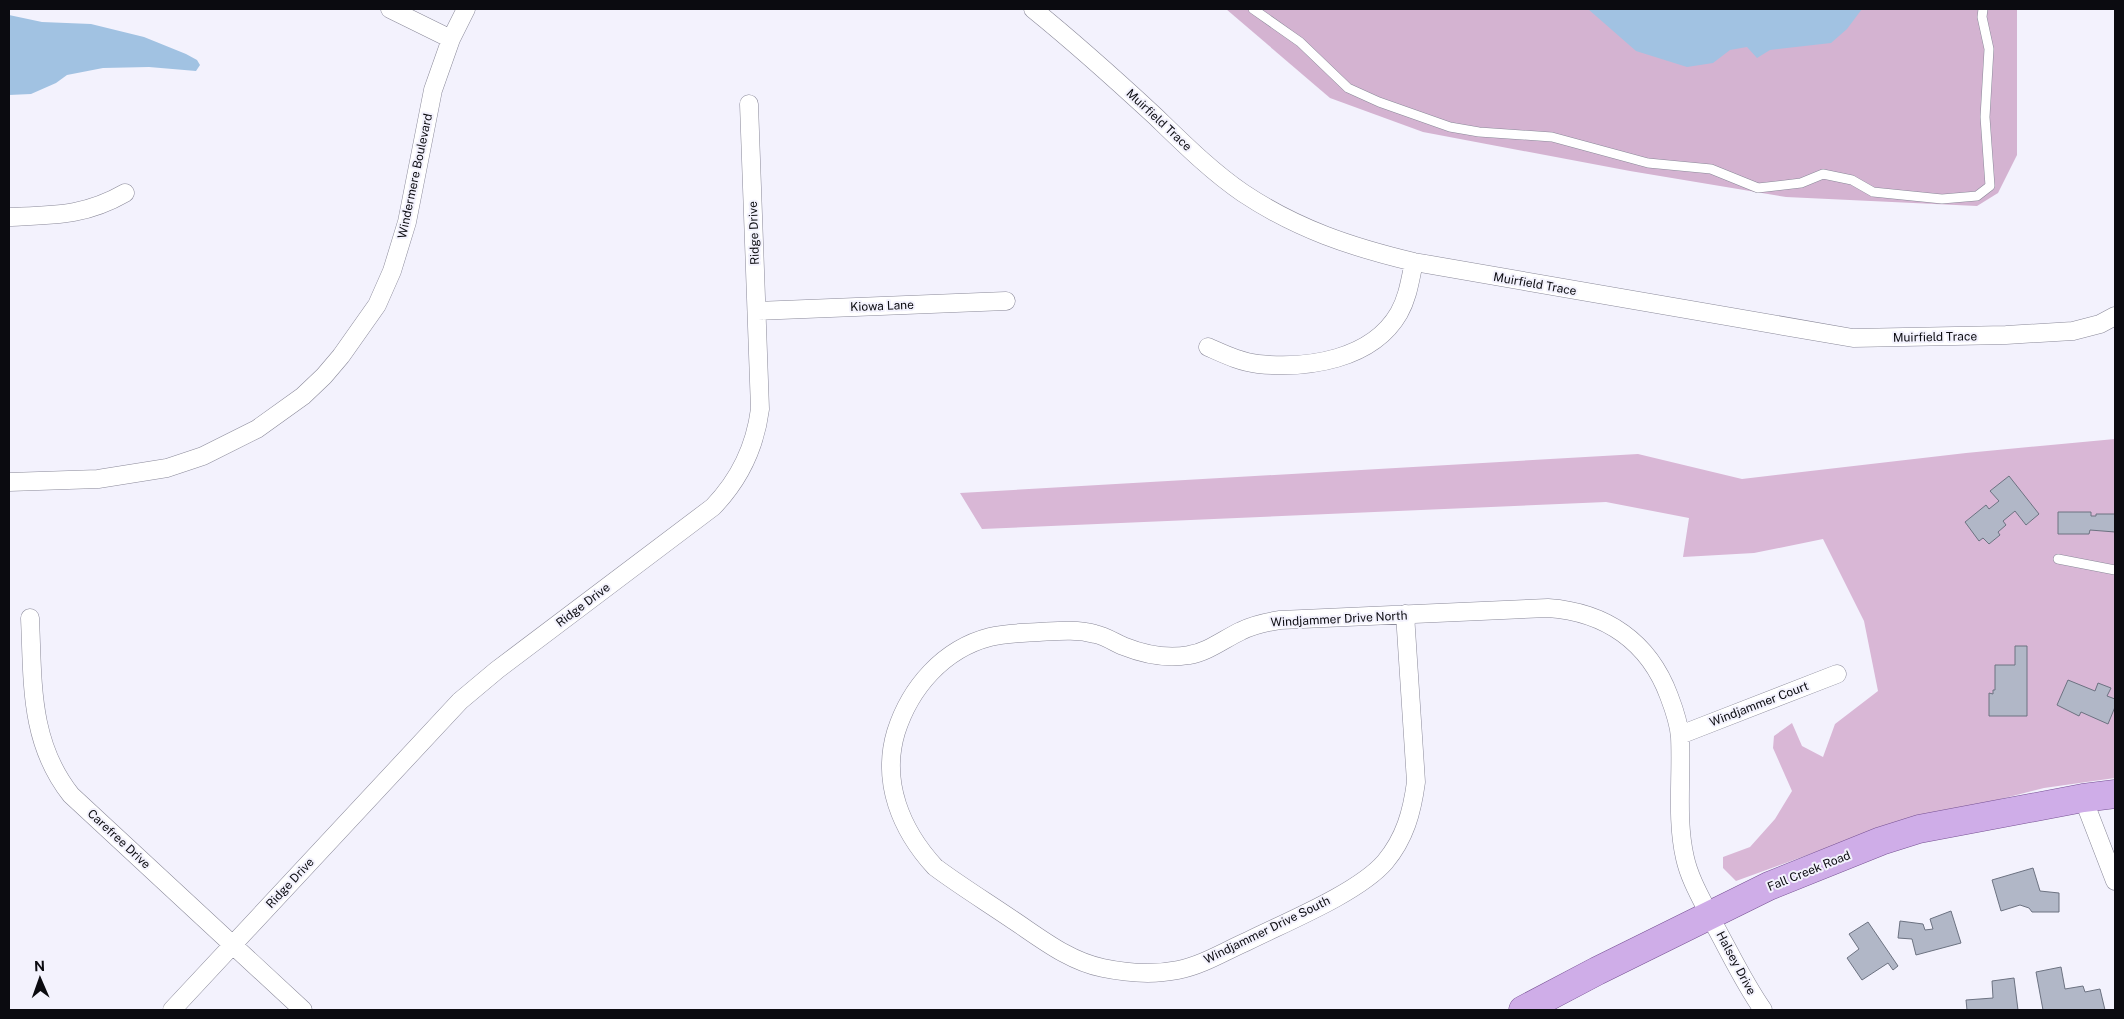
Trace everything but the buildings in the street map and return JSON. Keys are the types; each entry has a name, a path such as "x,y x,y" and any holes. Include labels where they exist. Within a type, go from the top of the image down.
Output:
{"main road":[{"name":"Fall Creek Road","path":"1523,1010 1778,883 1881,841 1911,832 2083,798 2115,794"}],"street":[{"path":"390,9 451,39"},
{"name":"Windermere Boulevard","path":"9,482 98,479 167,468 203,456 257,429 302,396 324,376 342,356 377,305 392,271 407,222 433,90 451,39 466,9"},
{"name":"Muirfield Trace","path":"1033,9 1084,49 1214,171 1244,193 1319,234 1364,250 1414,262 1853,338 2073,332 2100,324 2115,316"},
{"name":"Ridge Drive","path":"172,1010 460,701 497,670 713,507 745,465 758,429 760,409 750,104"},
{"path":"9,217 68,214 106,204 125,192"},
{"path":"1208,347 1231,358 1258,364 1331,361 1358,350 1380,335 1398,315 1407,297 1414,262"},
{"name":"Kiowa Lane","path":"758,311 1006,300"},
{"name":"Windjammer Drive North","path":"920,851 902,820 896,802 891,775 892,745 902,715 915,689 940,664 965,646 990,637 1017,633 1070,630 1098,634 1147,654 1190,655 1213,647 1240,631 1280,620 1548,608 1564,609 1608,624 1630,638 1647,654 1656,668 1676,712 1680,735 1681,841 1685,861 1695,887 1710,916"},
{"name":"Windjammer Drive South","path":"920,851 951,880 1054,947 1078,961 1102,968 1132,972 1178,970 1201,963 1288,922 1362,882 1384,863 1406,830 1416,782 1405,614"},
{"name":"Carefree Drive","path":"30,618 37,723 47,756 60,781 71,795 303,1010"},
{"name":"Windjammer Court","path":"1680,735 1838,674"},
{"path":"2083,798 2115,880"},
{"name":"Halsey Drive","path":"1710,916 1748,990 1762,1010"}],"lane":[{"path":"1253,9 1300,42 1348,88 1388,105 1450,127 1479,132 1552,136 1648,163 1711,170 1758,188 1801,183 1823,174 1852,180 1873,192 1942,199 1977,196 1990,186 1985,117 1989,49 1982,17 1983,9"},
{"path":"2058,559 2115,570"}],"shaded area":[{"path":"1226,9 2017,9 2017,155 1998,193 1977,206 1786,197 1630,171 1423,132 1330,98"},
{"path":"2115,439 2115,778 2044,788 1865,834 1736,881 1723,868 1723,857 1750,847 1775,819 1792,791 1773,748 1774,736 1792,723 1802,746 1823,757 1835,724 1878,691 1864,621 1823,539 1754,553 1683,557 1689,518 1606,502 982,529 960,493 1638,454 1742,479 1966,453"}],"water":[{"path":"1588,9 1862,9 1847,29 1831,43 1770,50 1757,58 1747,47 1730,50 1713,63 1687,67 1636,51"},
{"path":"9,15 42,22 91,24 144,37 186,54 197,60 200,65 196,71 149,67 103,68 67,75 56,83 31,94 9,95"}]}
